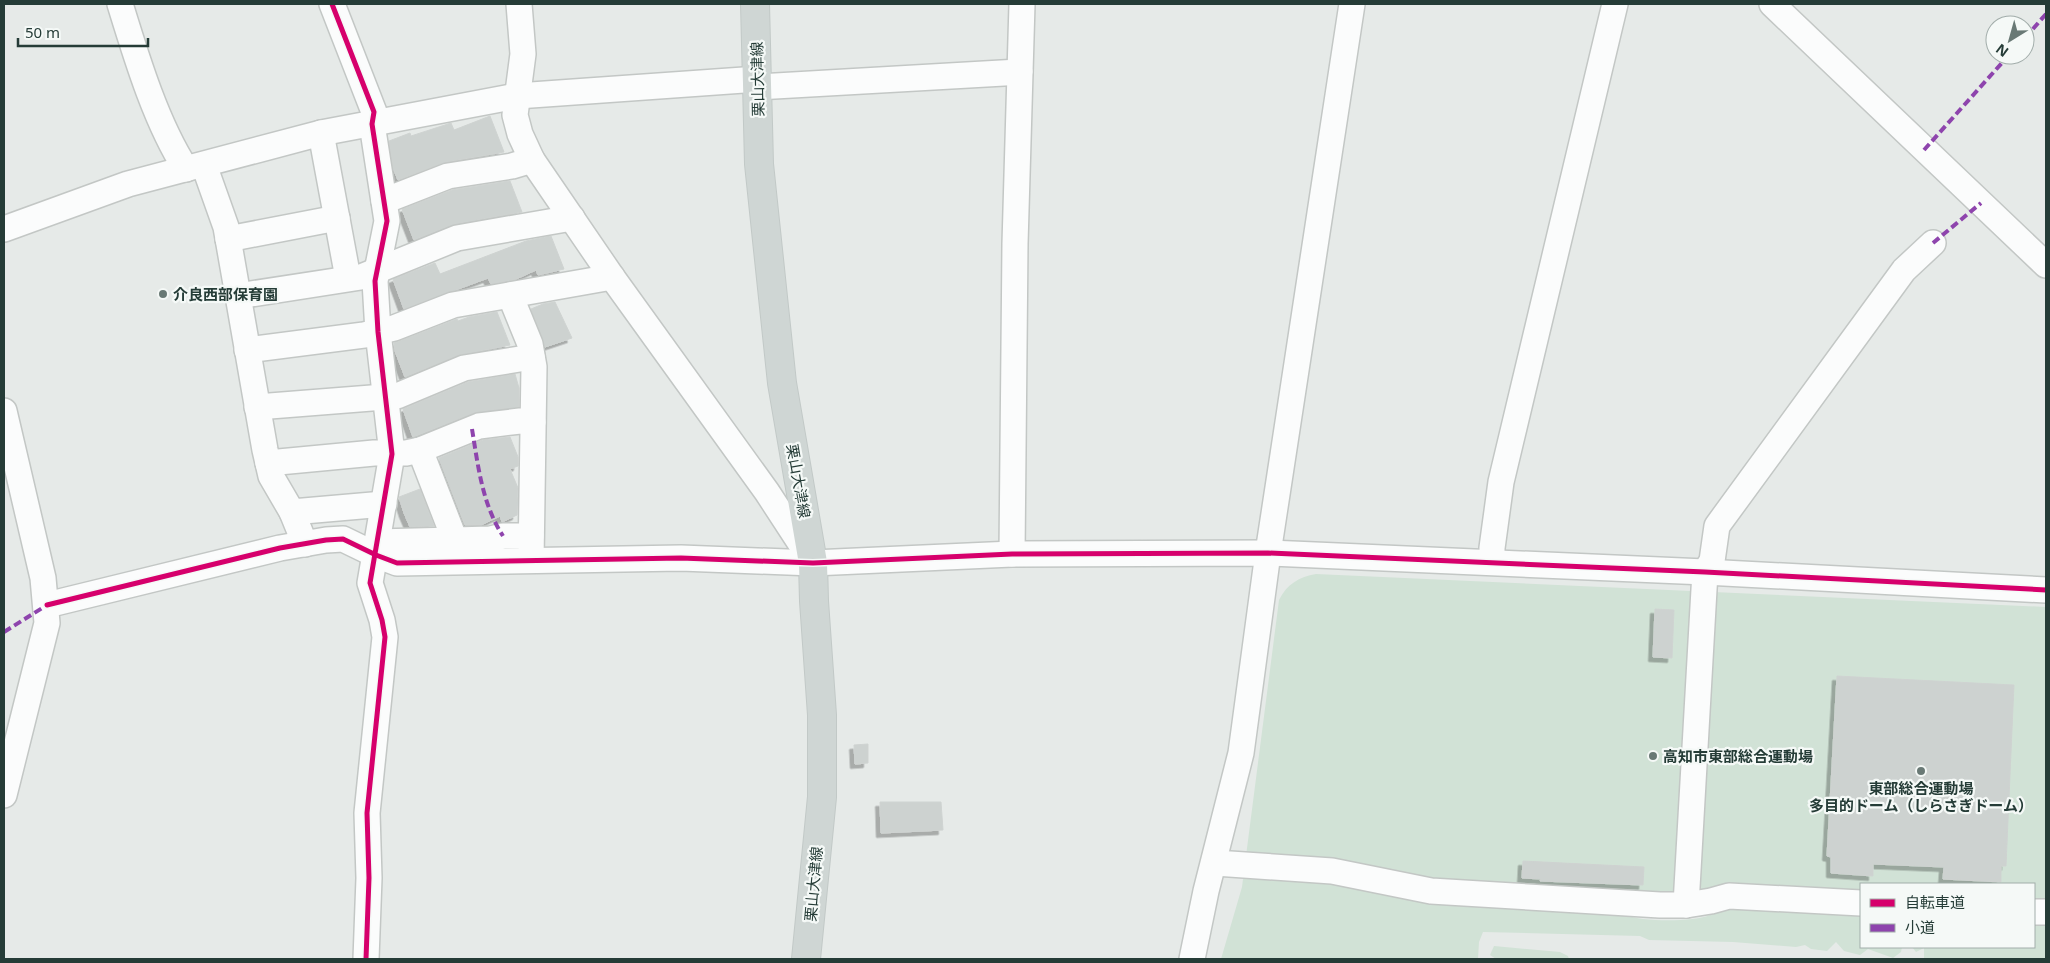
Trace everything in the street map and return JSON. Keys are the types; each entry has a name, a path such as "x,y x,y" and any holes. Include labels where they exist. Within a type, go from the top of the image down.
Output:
{"main road":[{"name":"栗山大津線","path":"756,4 760,164 782,383 813,563 822,715 822,797 806,959"}],"street":[{"path":"120,4 151,94 172,145 195,167 226,227 257,407 271,476 292,512 305,544"},
{"path":"332,4 374,112 372,124 387,220 376,281 378,332 392,454 370,583 382,620 385,637 367,812 369,878 366,959"},
{"path":"519,4 522,54 515,116 520,134 532,160 612,277 761,484 813,563"},
{"path":"1012,554 1015,244 1022,4"},
{"path":"1192,959 1206,891 1240,753 1268,553 1352,4"},
{"path":"1492,562 1492,548 1501,482 1615,4"},
{"path":"1772,4 2046,266"},
{"path":"4,229 128,184 321,133 517,96 1020,72"},
{"path":"321,133 348,278"},
{"path":"384,201 448,176 512,166 532,160"},
{"path":"228,239 337,218"},
{"path":"238,296 362,276 457,238 572,218"},
{"path":"1686,904 1710,562 1717,526 1904,270 1933,243"},
{"path":"248,350 364,335 394,328 453,305 612,277"},
{"path":"510,295 530,344 534,367 531,560"},
{"path":"257,407 397,396 464,368 532,357"},
{"path":"4,411 43,578 47,606 47,623 39,660 4,795"},
{"path":"268,463 374,453 406,453 420,450 478,426 520,421 533,422"},
{"path":"420,450 456,551"},
{"path":"292,512 384,504"},
{"path":"47,606 280,548 305,544 344,539 377,548 397,563 531,536"},
{"path":"456,551 531,560 681,558 813,563 1012,554 1268,553 1492,562 1710,562 2046,590"},
{"path":"1214,863 1332,871 1430,892 1660,905 1711,902 1729,896 1860,903"}],"green space":[{"name":"高知市東部総合運動場","path":"1316,574 2046,607 2046,959 1924,959 1924,948 2035,948 2035,883 1860,883 1860,948 1902,948 1901,952 1893,958 1868,949 1860,955 1844,951 1836,942 1827,951 1811,949 1805,945 1796,947 1733,942 1649,940 1640,936 1483,932 1479,942 1478,959 1221,959 1242,887 1279,600 1282,594 1299,579","holes":["1626,915 1698,917 1710,915 1693,919 1668,920 1643,919"]},
{"path":"1494,946 1560,952 1568,956 1569,959 1496,959 1490,955"},
{"name":"高知市東部総合運動場","path":"1913,948 1924,948 1916,952"}],"building":[{"path":"490,116 504,152 446,162 398,180 393,168 389,141 410,133 411,136 451,123 454,130"},
{"path":"510,181 522,212 454,224 414,240 402,209 452,190"},
{"path":"551,236 564,269 538,275 536,270 514,280 491,284 488,278 404,309 393,279 435,263 440,274 526,241"},
{"path":"555,302 572,338 545,347 531,309"},
{"path":"497,312 510,345 459,355 405,377 395,351 394,343 457,319 458,321"},
{"path":"515,374 519,388 519,407 474,413 413,437 403,409 468,382"},
{"path":"510,437 518,457 518,466 510,469 518,488 517,515 502,522 500,516 481,525 465,525 439,458 483,440"},
{"path":"420,489 434,526 410,527 404,513 399,497"},
{"path":"1655,609 1674,610 1672,658 1653,657"},
{"name":"東部総合運動場 多目的ドーム（しらさぎドーム）","path":"1837,676 2014,685 2006,866 2001,866 2001,882 1943,879 1944,867 1873,864 1873,876 1831,873 1831,857 1827,856"},
{"path":"868,744 868,763 855,764 854,745"},
{"path":"880,802 941,802 943,830 881,833"},
{"path":"1523,861 1644,867 1643,885 1540,881 1541,879 1522,878"}],"marked path":[{"path":"2035,27 2046,14"},
{"path":"1924,150 2000,65"},
{"path":"1933,243 1981,203"},
{"path":"472,429 486,498 490,511 503,536"},
{"path":"4,632 47,605"}],"cycle path":[{"path":"332,4 374,112 372,124 387,221 375,281 378,332 392,454 370,583 382,620 385,637 367,813 369,878 366,959"},
{"path":"47,605 280,548 343,539 397,563 681,558 813,563 1012,554 1268,553 1705,572 2046,590"}],"place":[{"name":"介良西部保育園","path":"163,294"},
{"name":"高知市東部総合運動場","path":"1653,756"},
{"name":"東部総合運動場 多目的ドーム（しらさぎドーム）","path":"1921,771"}]}
